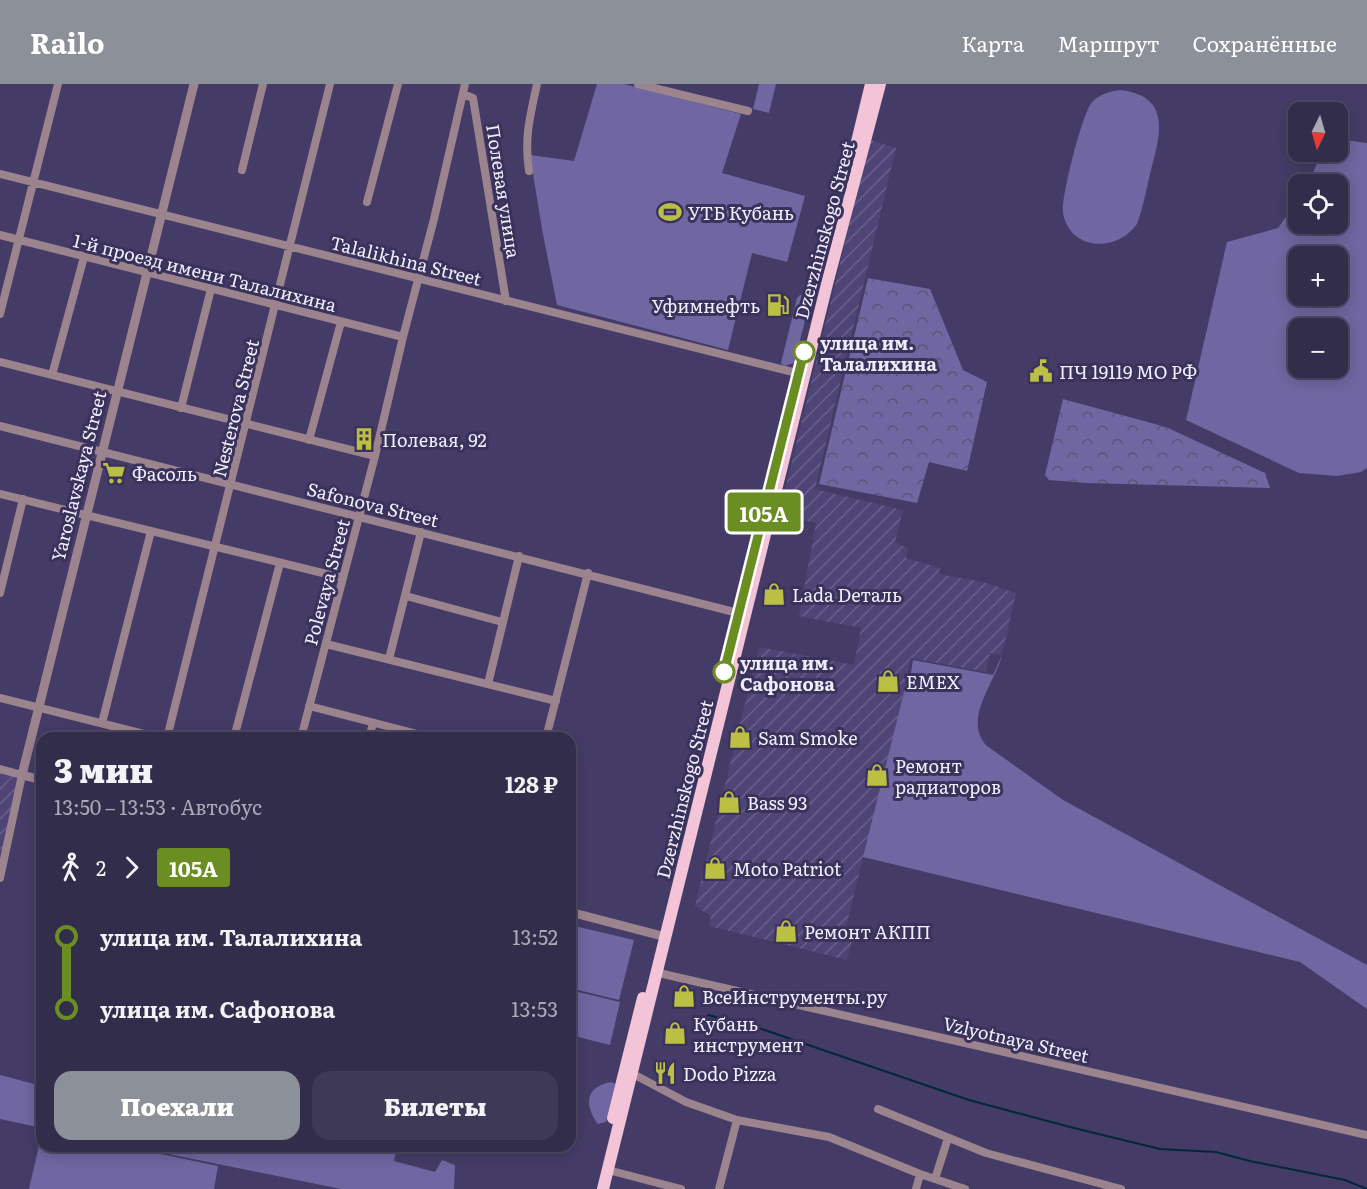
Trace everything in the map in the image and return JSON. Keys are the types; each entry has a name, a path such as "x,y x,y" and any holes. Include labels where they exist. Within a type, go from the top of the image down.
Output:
{"main road":[{"name":"Dzerzhinskogo Street","path":"595,1189 663,936 802,375 871,84"},
{"name":"Dzerzhinskogo Street","path":"603,1189 658,971 663,936 738,613 880,84"}],"street":[{"path":"0,314 58,84"},
{"name":"Yaroslavskaya Street","path":"0,878 38,707 194,84"},
{"path":"242,170 263,84"},
{"name":"Nesterova Street","path":"168,732 330,84"},
{"path":"367,202 398,84"},
{"name":"Polevaya Street","path":"302,732 375,456 465,84"},
{"path":"529,171 526,131 537,84"},
{"path":"638,84 748,111"},
{"name":"Полевая улица","path":"463,94 473,98 506,301"},
{"name":"Talalikhina Street","path":"0,174 802,375"},
{"name":"1-й проезд имени Талалихина","path":"0,235 403,337"},
{"path":"52,375 84,257"},
{"path":"182,408 211,289"},
{"path":"309,440 341,322"},
{"path":"0,362 375,456"},
{"name":"Safonova Street","path":"0,426 588,573 738,613"},
{"path":"0,494 343,578"},
{"path":"0,593 23,499"},
{"path":"102,723 151,531"},
{"path":"389,659 421,532"},
{"path":"488,684 519,556"},
{"path":"236,732 280,562"},
{"path":"548,732 588,573"},
{"path":"405,596 502,622"},
{"path":"326,644 556,701"},
{"path":"0,698 137,732"},
{"path":"309,706 409,732"},
{"path":"371,732 373,723"},
{"path":"0,769 36,778"},
{"path":"576,914 663,936"},
{"name":"Vzlyotnaya Street","path":"658,971 1367,1135"},
{"path":"633,1074 686,1102 737,1120 829,1137 920,1174 965,1189"},
{"path":"878,1109 986,1153 1121,1189"},
{"path":"719,1189 737,1120"},
{"path":"935,1179 948,1138"},
{"path":"608,1170 681,1189"},
{"path":"916,1189 920,1174"}],"shaded area":[{"path":"870,140 896,148 815,489 903,510 895,542 908,548 906,558 940,568 939,574 983,582 1016,593 1002,655 990,653 986,672 910,658 907,680 844,935 853,938 847,960 709,926 711,916 695,906 759,647 854,665 861,628 799,616 816,523 779,515"},
{"path":"0,765 22,771 0,870"}],"green space":[{"name":"УТБ Кубань","path":"597,84 624,84 741,114 722,173 805,196 787,262 752,253 728,350 557,305 530,155 574,161"},
{"path":"759,84 776,84 769,113 753,109"},
{"path":"1121,90 1138,94 1149,101 1156,110 1159,121 1157,147 1137,224 1118,240 1095,244 1084,241 1067,226 1063,213 1065,191 1078,138 1092,102 1109,92"},
{"path":"1348,140 1367,143 1367,468 1361,472 1337,476 1299,473 1186,420 1227,242 1278,228 1288,214 1288,234 1348,234 1348,174 1312,174 1318,162 1348,162"},
{"path":"868,278 930,289 963,370 987,382 967,471 929,462 917,503 819,484"},
{"path":"800,295 806,296 810,302 794,363 784,366 781,363 797,298"},
{"path":"1063,399 1166,427 1265,473 1270,488 1049,480 1045,475"},
{"path":"1002,655 979,713 980,736 987,746 1063,800 1367,965 1367,1009 1300,962 863,857 913,660 993,675"},
{"path":"576,926 634,940 619,1000 576,989"},
{"path":"576,991 620,1002 610,1045 576,1036"},
{"path":"0,1075 36,1084 36,1127 0,1119"},
{"path":"611,1082 615,1084 606,1122 598,1124 590,1110 590,1098 596,1088"},
{"path":"38,1152 152,1152 218,1166 214,1189 29,1189"},
{"path":"159,1152 396,1152 394,1161 435,1172 442,1160 455,1165 454,1189 341,1189"}],"waterway":[{"path":"708,1015 753,1026 969,1100 1070,1127 1160,1149 1216,1152 1345,1180 1367,1189"}],"bus line":[{"name":"105А","path":"724,672 804,352"}],"place":[{"name":"УТБ Кубань","path":"670,212"},
{"name":"Уфимнефть","path":"778,305"},
{"name":"улица им. Талалихина","path":"804,352"},
{"name":"ПЧ 19119 МО РФ","path":"1041,371"},
{"name":"Полевая, 92","path":"364,439"},
{"name":"Фасоль","path":"114,473"},
{"name":"Lada Dеталь","path":"774,594"},
{"name":"улица им. Сафонова","path":"724,672"},
{"name":"EMEX","path":"888,681"},
{"name":"Sam Smoke","path":"740,737"},
{"name":"Ремонт радиаторов","path":"877,775"},
{"name":"Bass 93","path":"729,802"},
{"name":"Moto Patriot","path":"715,868"},
{"name":"Ремонт АКПП","path":"786,931"},
{"name":"ВсеИнструменты.ру","path":"684,996"},
{"name":"Кубань инструмент","path":"675,1033"},
{"name":"Dodo Pizza","path":"665,1073"}]}
